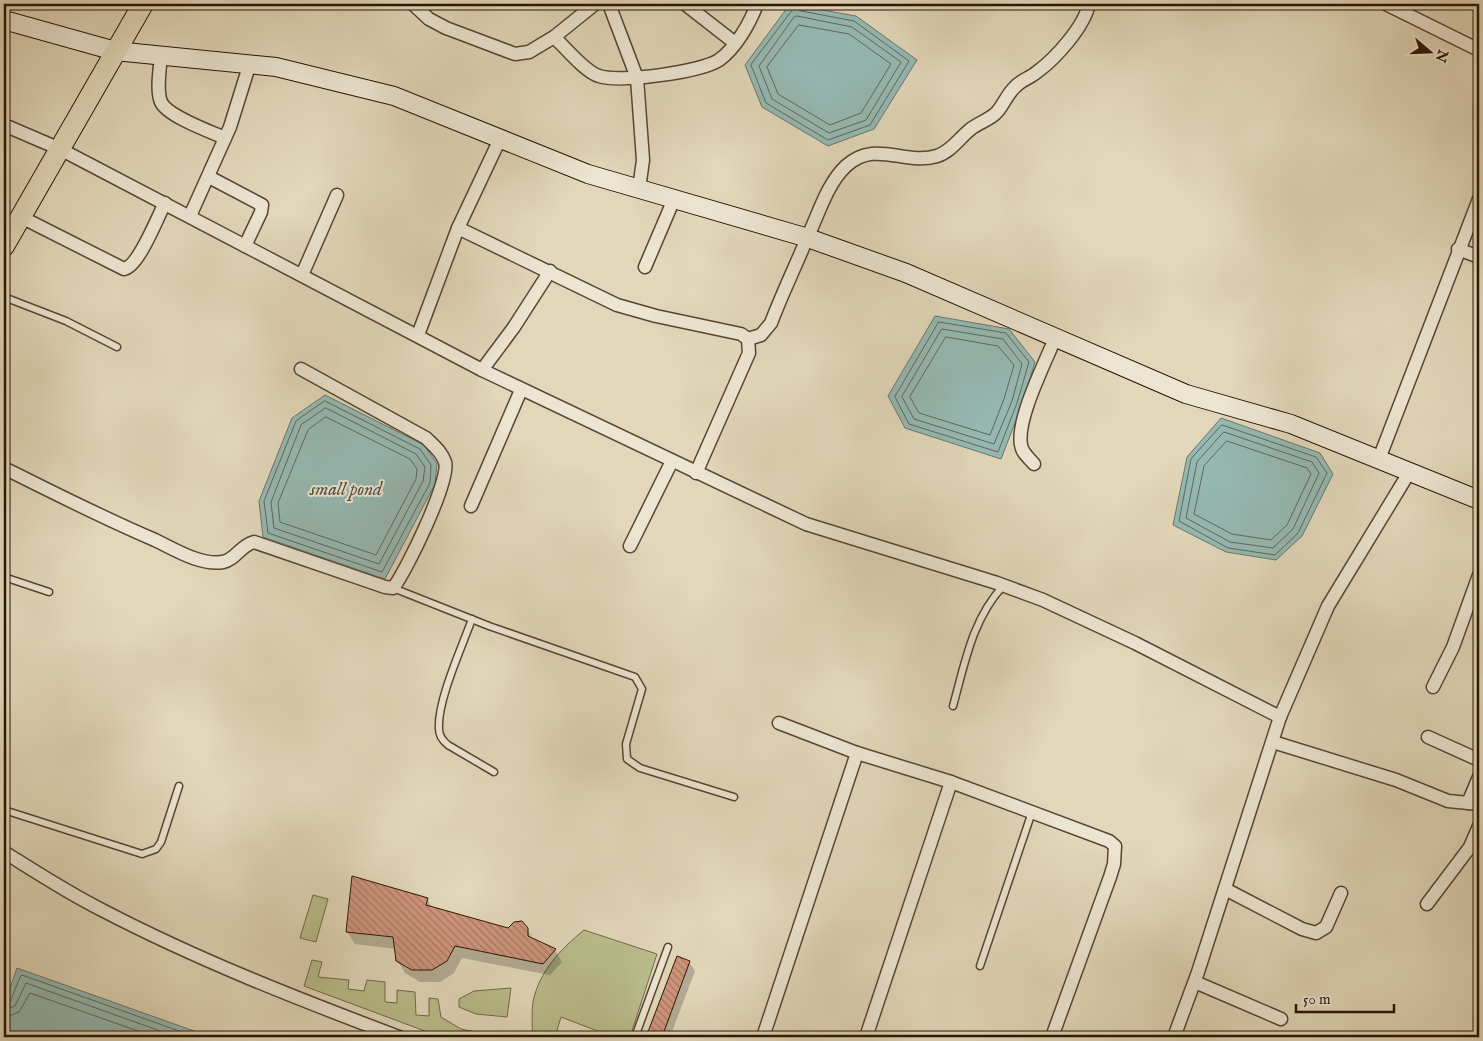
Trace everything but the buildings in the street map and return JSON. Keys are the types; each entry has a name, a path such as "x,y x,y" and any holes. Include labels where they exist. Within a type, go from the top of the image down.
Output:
{"main road":[{"path":"4,246 114,51 143,4"}],"street":[{"path":"413,4 429,19 446,28 515,54 529,52 554,37 595,4"},
{"path":"609,4 637,78 643,160 639,189"},
{"path":"685,4 735,43"},
{"path":"554,37 595,74 611,78 637,78 702,67 719,60 735,43 757,4"},
{"path":"748,339 761,335 771,323 827,194 845,167 857,157 870,153 927,157 937,156 948,150 972,128 996,113 1013,88 1035,74 1050,61 1067,42 1084,16 1089,4"},
{"path":"1386,4 1479,50"},
{"path":"4,20 114,51 276,67 394,96 588,174 808,238 906,273 1056,336 1186,394 1291,424 1479,500"},
{"path":"161,56 160,94 164,108 176,116 225,138"},
{"path":"190,216 225,138 250,64"},
{"path":"4,126 60,149 521,390 672,462 806,524 1044,600 1135,643 1280,717"},
{"path":"418,335 458,228 500,139"},
{"path":"209,177 262,205 261,212 245,246"},
{"path":"302,275 337,195"},
{"path":"646,267 674,199"},
{"path":"1378,460 1405,387 1430,330 1458,249 1479,199"},
{"path":"21,217 124,269 129,268 137,258 165,203"},
{"path":"458,228 617,305 656,316 741,334 748,339"},
{"path":"1458,249 1479,257"},
{"path":"482,370 514,327 550,271"},
{"path":"1034,464 1023,452 1020,436 1033,390 1056,336"},
{"path":"696,473 749,353 748,339"},
{"path":"4,468 95,514 190,556 222,562 229,560 246,544 254,542 385,588 393,588 406,570 445,480 446,463 435,446 426,438 301,369"},
{"path":"471,506 521,390"},
{"path":"630,546 672,462"},
{"path":"1174,1037 1195,982 1280,717 1328,606 1410,471"},
{"path":"1433,686 1453,647 1478,582"},
{"path":"778,723 857,754 951,782 1109,841 1114,846 1114,864 1110,877 1052,1037"},
{"path":"1428,737 1479,760"},
{"path":"1273,742 1396,780 1448,801 1473,804 1479,777"},
{"path":"763,1037 857,754"},
{"path":"866,1037 951,782"},
{"path":"1427,904 1470,847 1479,826"},
{"path":"4,852 100,909 152,936 270,988 399,1037"},
{"path":"1225,889 1302,929 1316,933 1326,927 1340,893"},
{"path":"1195,982 1281,1019"}],"lane":[{"path":"4,297 66,321 117,347"},
{"path":"4,577 49,592"},
{"path":"953,706 978,622 989,601 1003,586"},
{"path":"393,588 472,619 635,678 642,689 626,744 627,759 640,768 734,797"},
{"path":"472,619 442,706 439,731 442,740 448,745 494,772"},
{"path":"4,810 142,854 156,849 161,842 179,786"},
{"path":"980,966 1032,812"},
{"path":"635,1037 668,947"}],"green space":[{"path":"313,895 328,899 316,942 300,938"},
{"path":"584,930 657,954 630,1037 613,1037 561,1017 555,1037 532,1037 533,1002 540,980 559,953"},
{"path":"312,960 322,962 318,977 349,980 348,989 364,991 367,980 385,982 385,1002 397,1003 397,990 415,992 416,1015 429,1016 429,998 438,999 441,1017 461,1029 502,1037 441,1037 304,986"},
{"path":"511,988 507,1017 476,1014 459,1007 459,999 474,991"}],"water":[{"path":"790,4 856,16 917,60 874,129 828,146 762,107 745,65"},
{"path":"935,316 1009,329 1035,362 1022,405 1001,459 905,428 888,396"},
{"name":"small pond","path":"325,395 424,445 437,464 435,484 385,579 263,537 259,501 292,418"},
{"path":"1221,418 1320,453 1333,474 1302,536 1276,560 1226,552 1173,525 1187,457"},
{"path":"17,968 211,1037 4,1037 4,1005"}]}
